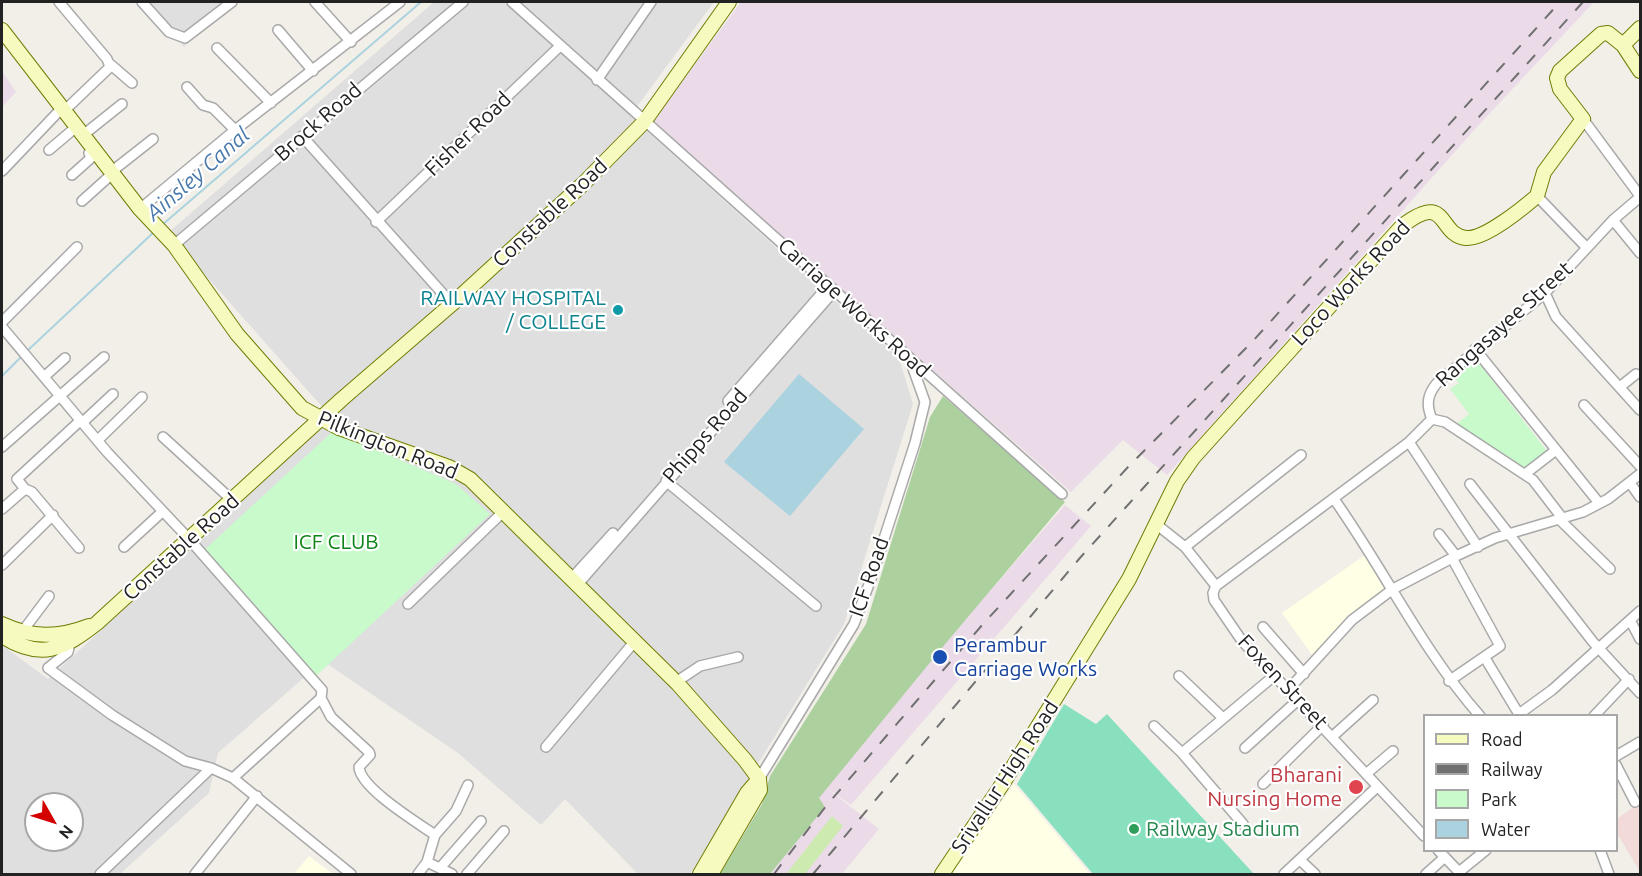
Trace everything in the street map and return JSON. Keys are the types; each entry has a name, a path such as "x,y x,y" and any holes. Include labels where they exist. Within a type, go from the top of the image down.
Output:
{"street":[{"path":"59,2 110,64 132,82"},
{"path":"142,2 169,32 185,38 232,2"},
{"path":"315,2 351,42"},
{"path":"140,209 235,130 400,2"},
{"name":"Brock Road","path":"174,245 463,2"},
{"name":"Carriage Works Road","path":"512,2 559,47 1062,494"},
{"path":"597,80 651,2"},
{"name":"Constable Road","path":"2,636 15,645 42,650 98,623 322,420 342,399 452,304 583,184 644,122 729,2"},
{"path":"1623,45 1641,28"},
{"name":"Pilkington Road","path":"2,30 111,173 151,223 174,245 237,334 302,408 339,428 449,467 470,479 676,682 759,779"},
{"path":"278,30 313,71"},
{"path":"1641,71 1623,45 1608,33 1601,34 1560,71 1557,78 1560,89 1641,196"},
{"name":"Fisher Road","path":"376,222 559,47"},
{"path":"217,48 271,103"},
{"path":"2,171 62,111 107,72 110,64"},
{"path":"187,87 203,105 213,108 235,130"},
{"path":"49,150 122,104"},
{"path":"1583,119 1544,172 1537,196 1587,249"},
{"path":"302,136 376,222 452,304"},
{"path":"82,201 111,173 153,139"},
{"path":"72,175 91,158 89,153 93,150"},
{"name":"Loco Works Road","path":"1156,524 1178,480 1207,440 1402,226 1418,214 1432,212 1441,216 1457,235 1467,238 1480,236 1537,196"},
{"name":"Rangasayee Street","path":"1216,586 1409,442 1432,419 1428,409 1429,393 1475,349 1545,292 1613,220 1641,196"},
{"path":"1613,220 1641,253"},
{"path":"2,322 77,247"},
{"name":"Phipps Road","path":"575,581 666,481 831,288"},
{"name":"Phipps Road","path":"575,581 831,288"},
{"path":"1545,292 1556,317 1640,409"},
{"path":"2,327 98,440 322,690 321,698 331,717 369,752 370,755 359,767 361,774 382,797 435,835"},
{"path":"1475,349 1599,503"},
{"path":"2,447 104,357"},
{"name":"ICF Road","path":"759,779 854,624 867,588 915,443 925,402 909,357"},
{"path":"45,376 65,358"},
{"path":"1621,386 1636,374"},
{"path":"79,548 32,492 25,489 17,480 113,393"},
{"path":"98,440 142,397"},
{"path":"339,428 342,399"},
{"path":"1584,405 1641,466"},
{"path":"1432,419 1445,422 1533,480 1561,519 1610,569"},
{"path":"163,436 232,500"},
{"path":"1409,442 1478,547"},
{"path":"1525,474 1556,450"},
{"path":"1185,547 1301,455"},
{"path":"1289,689 1352,620 1393,589 1454,557 1508,534 1561,519 1608,499 1641,474"},
{"path":"666,481 816,606"},
{"path":"1630,483 1641,498"},
{"path":"1470,484 1598,647 1641,693"},
{"path":"2,509 25,489"},
{"path":"1334,499 1393,589 1449,681 1478,714"},
{"path":"124,548 162,512"},
{"path":"408,604 503,512"},
{"path":"2,565 53,516"},
{"name":"Foxen Street","path":"1156,524 1185,547 1216,586 1213,593 1214,600 1242,641 1423,834"},
{"name":"Srivallur High Road","path":"942,874 1003,783 1129,579 1156,524"},
{"path":"1439,534 1454,557 1500,645 1498,649 1449,681"},
{"path":"22,632 49,596"},
{"path":"1520,714 1563,681 1598,647 1641,612"},
{"path":"1629,620 1641,639"},
{"path":"2,624 22,632 71,638"},
{"path":"1263,627 1304,674"},
{"name":"Constable Road","path":"71,638 68,652 48,668 112,715 184,761 211,768"},
{"path":"546,747 635,641"},
{"path":"676,682 700,666 738,657"},
{"path":"1485,658 1518,714"},
{"path":"1182,753 1275,675"},
{"path":"1179,676 1223,718"},
{"path":"1596,714 1629,679"},
{"path":"233,778 321,698"},
{"path":"1245,748 1298,700"},
{"path":"1333,736 1373,700"},
{"path":"1263,784 1323,725"},
{"path":"1154,726 1182,753 1243,824"},
{"path":"1618,756 1640,745"},
{"path":"1366,774 1393,751"},
{"path":"1618,767 1635,802"},
{"path":"100,874 211,768 233,778 257,796 351,874"},
{"path":"700,874 747,793 759,779"},
{"path":"711,874 754,803 760,790 759,779"},
{"path":"418,874 427,862 435,835 456,812 468,785"},
{"path":"1284,874 1377,787"},
{"path":"201,872 257,796"},
{"path":"440,868 481,821"},
{"path":"467,874 504,831"},
{"path":"1426,874 1441,854 1460,873 1484,852"},
{"path":"1601,852 1609,874"},
{"path":"1300,860 1315,874"},
{"path":"427,862 452,874"}],"shaded area":[{"path":"148,2 227,2 184,47"},
{"path":"434,2 714,2 630,116 899,358 913,404 844,624 690,874 638,874 565,799 541,825 458,753 323,661 218,753 209,793 120,874 2,874 2,645 48,679 332,418 168,233"},
{"path":"741,2 1594,2 1477,127 1167,475 1123,440 1071,492 652,123"},
{"path":"2,71 16,92 2,107"},
{"path":"1065,505 1091,526 851,805 824,786 879,829 842,874 733,874 821,784"},
{"path":"1365,555 1389,598 1313,656 1282,613"},
{"path":"1014,784 1090,874 950,874"},
{"path":"1640,802 1640,872 1618,835 1618,818"},
{"path":"309,856 333,874 294,874"}],"green space":[{"path":"1475,358 1549,454 1527,471 1454,426 1469,414 1450,389 1459,383 1453,376"},
{"path":"943,396 1065,502 819,798 825,807 770,874 720,874 762,804 770,776 866,624 930,417"},
{"name":"ICF CLUB","path":"333,431 456,484 490,514 316,676 200,554"},
{"name":"Railway Stadium","path":"1064,704 1096,724 1107,714 1254,874 1093,874 1017,784"},
{"path":"832,816 843,826 805,874 786,874"}],"water":[{"path":"799,374 864,429 790,516 724,462"}],"waterway":[{"name":"Ainsley Canal","path":"162,225 421,2"},
{"name":"Ainsley Canal","path":"26,352 155,231"},
{"name":"Ainsley Canal","path":"2,376 22,356"}],"railway":[{"path":"774,874 826,806 983,624 1129,466 1252,342 1560,2"},
{"path":"813,874 1079,559 1583,2"}],"place":[{"name":"RAILWAY HOSPITAL / COLLEGE","path":"618,310"},
{"name":"Perambur Carriage Works","path":"940,657"},
{"name":"Bharani Nursing Home","path":"1356,787"},
{"name":"Railway Stadium","path":"1134,829"}]}
